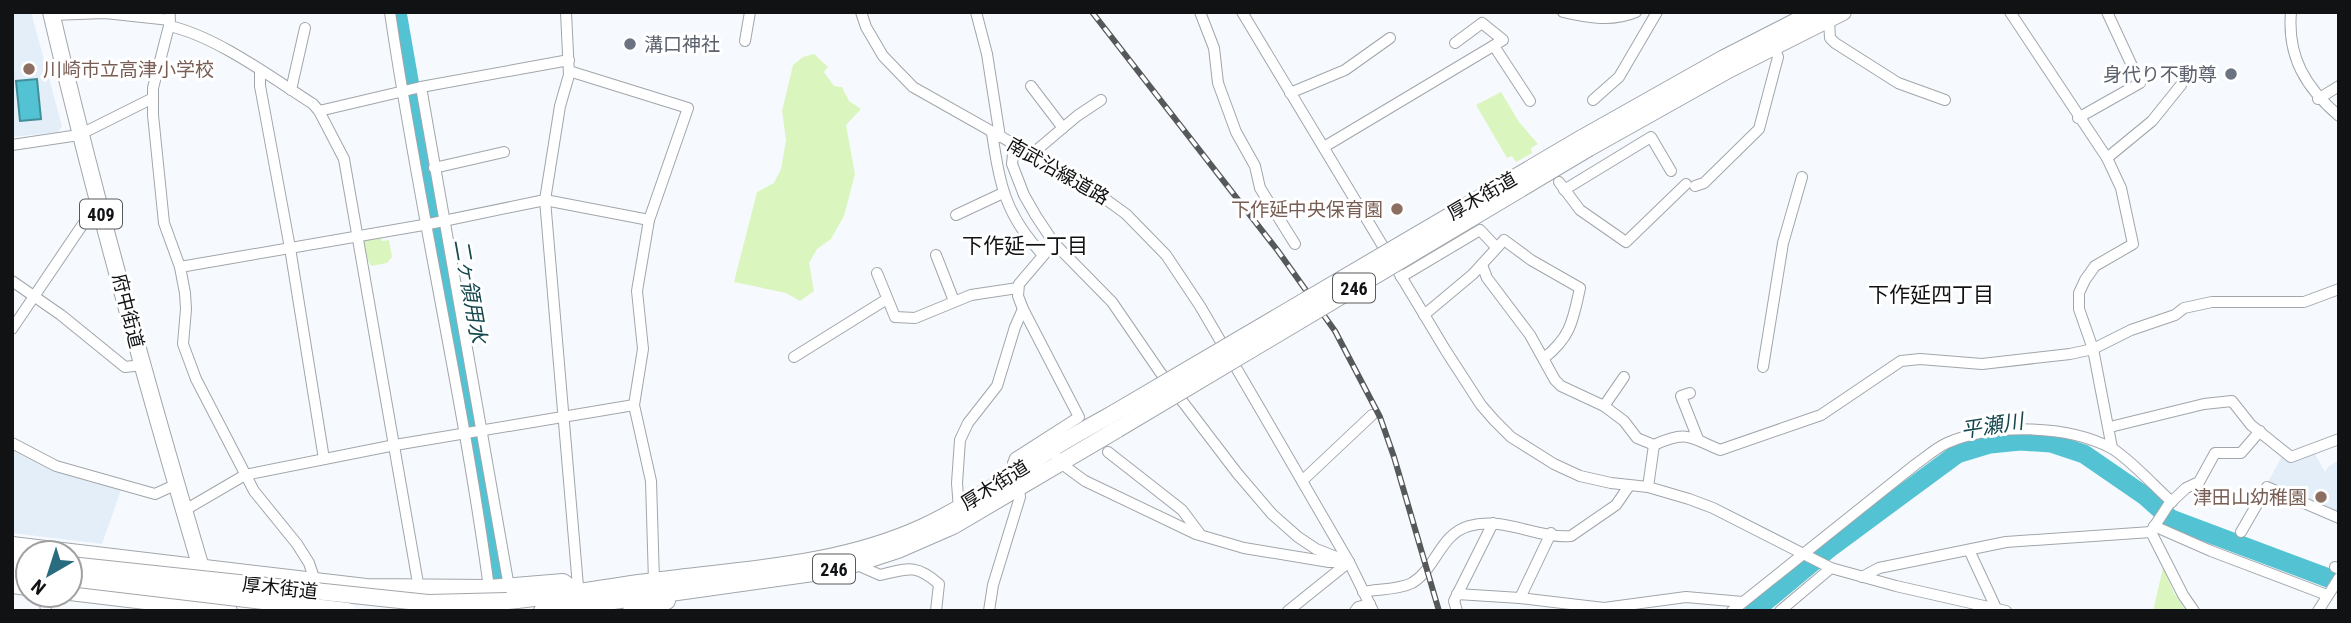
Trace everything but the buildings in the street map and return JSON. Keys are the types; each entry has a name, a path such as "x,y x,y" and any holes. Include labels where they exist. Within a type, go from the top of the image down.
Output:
{"highway":[{"name":"府中街道","path":"52,14 79,135 142,365 201,567 221,610"},
{"name":"厚木街道","path":"1586,143 1774,47 1829,15"},
{"name":"厚木街道","path":"542,611 579,603 666,596 687,589 813,573 855,564 898,550 953,526 1055,456 1586,143 1724,58 1829,15"},
{"name":"厚木街道","path":"666,596 704,576 817,560 871,547 922,527 1018,480"},
{"name":"246","path":"12,545 366,587 489,588 508,594"},
{"path":"116,598 125,574 120,558"},
{"name":"厚木街道","path":"84,566 428,603 508,594 579,603"},
{"name":"厚木街道","path":"84,580 347,611"},
{"path":"84,594 221,610"},
{"name":"246","path":"631,611 666,596"}],"street":[{"path":"390,12 435,168 434,223 473,433 479,515 489,588"},
{"path":"566,12 569,65 545,200 579,603"},
{"path":"745,41 750,12"},
{"name":"南武沿線道路","path":"861,12 877,47 889,65 905,80 930,98 1107,199 1166,255 1200,306 1349,562 1372,607"},
{"path":"976,12 987,54 1003,193 1022,231 1043,255"},
{"path":"1200,12 1214,48 1218,83 1236,132 1255,166 1260,188 1295,244"},
{"path":"1242,12 1424,315 1481,405 1511,437 1530,451 1580,476 1648,487 1713,508 1829,567 1862,578 2003,610"},
{"path":"1563,12 1601,18 1623,18 1636,12"},
{"path":"1593,100 1619,77 1657,12"},
{"path":"2010,12 2106,158 2121,188 2133,244 2095,266 2079,293 2079,309 2094,349 2112,448"},
{"path":"2078,118 2140,83 2106,12"},
{"path":"2291,12 2291,35 2300,70 2318,99 2339,116"},
{"path":"52,14 105,13 170,19 260,70 319,111 344,159 419,589"},
{"path":"1829,15 1830,38 1835,43 1898,83 1945,100"},
{"path":"170,19 153,88 153,98 164,223 180,267 186,309 183,344 196,379 245,475 261,502 297,544 316,581"},
{"path":"1324,147 1503,40 1482,23 1455,43"},
{"path":"291,90 305,29"},
{"path":"1290,93 1345,70 1390,38"},
{"path":"1494,46 1530,101"},
{"path":"1671,171 1651,137 1562,186 1580,210 1626,242 1691,186 1704,183 1759,129 1778,57 1774,47"},
{"path":"319,111 411,90 569,65 688,108 649,220 637,291 643,349 634,405 651,481 666,596"},
{"path":"260,70 260,86 290,248 324,459"},
{"path":"2106,158 2152,121 2181,85"},
{"path":"1031,86 1063,128"},
{"path":"2318,99 2339,86"},
{"path":"411,90 473,433 495,514 508,594"},
{"path":"12,145 79,135 153,98"},
{"path":"1032,154 1101,100"},
{"path":"1014,145 1012,164 1024,194 1054,243 1112,302 1160,372 1237,473 1272,514 1316,549 1349,562"},
{"path":"435,168 504,152"},
{"path":"1763,368 1783,243 1802,177"},
{"path":"956,215 1003,193"},
{"path":"180,267 434,223 545,200 649,220"},
{"path":"12,329 98,206"},
{"path":"1401,277 1479,230 1496,247"},
{"path":"1424,315 1482,265 1504,240 1531,260 1580,288 1564,340 1544,358"},
{"path":"989,611 993,585 1020,498 1013,463 1015,458 1079,417 1018,296 1018,284 1054,243"},
{"path":"936,255 954,301"},
{"path":"1482,265 1487,278 1530,335 1561,386 1604,406 1624,421 1637,438 1654,445 1682,435 1698,439 1720,450 1821,415 1901,361 1920,359 1995,363 2094,349 2131,330 2175,315 2184,309 2212,302 2304,302 2339,289"},
{"path":"877,273 895,317 915,318 971,295 1018,288"},
{"path":"12,281 34,295 125,367 142,365"},
{"path":"794,358 887,299"},
{"path":"959,509 957,483 960,440 968,423 998,386 1023,309"},
{"path":"1604,406 1624,377"},
{"path":"1690,393 1681,396 1698,439"},
{"path":"2110,427 2204,404 2232,401 2251,425 2291,457 2339,439"},
{"path":"185,510 245,475 395,445 634,405"},
{"path":"1302,481 1372,415"},
{"path":"1732,611 1916,464 1946,443 1980,433 2028,430 2074,435 2112,448 2171,503"},
{"path":"2154,527 2186,488 2199,482 2215,453 2241,453 2260,431"},
{"path":"12,443 56,466 155,494 177,484"},
{"path":"1648,487 1654,445"},
{"path":"1108,452 1182,510 1202,536"},
{"path":"1055,456 1071,472 1102,491 1202,536 1244,548 1329,562 1349,562"},
{"path":"1363,592 1411,583 1451,535 1468,526 1493,523 1572,536 1616,505 1629,486"},
{"path":"2241,532 2267,487 2339,518"},
{"path":"479,515 495,514"},
{"path":"1457,611 1454,601 1493,523"},
{"path":"2154,527 2183,595 2194,611"},
{"path":"1862,578 1879,568 2006,542 2154,527 2211,551 2328,593"},
{"path":"1520,598 1551,533"},
{"path":"1969,550 2003,610"},
{"path":"1288,611 1349,562"},
{"path":"855,564 880,575 910,567 928,574 939,584 936,611"},
{"path":"1780,611 1829,567"},
{"path":"2318,611 2337,571"},
{"path":"1457,594 1604,608 1686,597 1743,602"},
{"path":"1355,611 1358,607 1372,607"}],"shaded area":[{"name":"川崎市立高津小学校","path":"12,12 31,12 62,126 58,132 12,137"},
{"path":"12,447 121,490 102,544 84,542 84,539 12,533"},
{"name":"津田山幼稚園","path":"2315,454 2325,472 2339,460 2339,513 2268,482 2282,456 2292,462"}],"green space":[{"path":"814,54 828,67 824,72 834,86 842,87 849,101 861,109 846,125 855,174 844,216 831,239 817,249 809,263 814,291 800,301 786,293 734,282 757,192 774,183 781,169 786,140 782,111 793,65 803,57"},
{"path":"1501,92 1519,122 1538,144 1531,148 1532,153 1516,162 1512,156 1507,158 1476,105"},
{"path":"381,237 382,241 389,240 392,257 387,263 371,266 369,261 366,262 362,241"},
{"path":"2163,568 2174,593 2186,611 2153,611"}],"water":[{"path":"37,79 41,119 20,121 16,81"}],"waterway":[{"name":"二ヶ領用水","path":"397,12 482,497 499,577"},
{"name":"平瀬川","path":"1754,611 1831,547 1957,454 1990,444 2020,441 2051,443 2084,454 2145,496 2171,519 2339,582"}],"railway":[{"path":"1092,12 1278,251 1335,331 1380,417 1439,611"}],"place":[{"name":"溝口神社","path":"630,44"},
{"name":"川崎市立高津小学校","path":"29,69"},
{"name":"身代り不動尊","path":"2231,74"},
{"name":"下作延中央保育園","path":"1397,209"},
{"name":"津田山幼稚園","path":"2321,497"}],"district":[{"name":"下作延一丁目","path":"1025,246"},
{"name":"下作延四丁目","path":"1931,295"}]}
